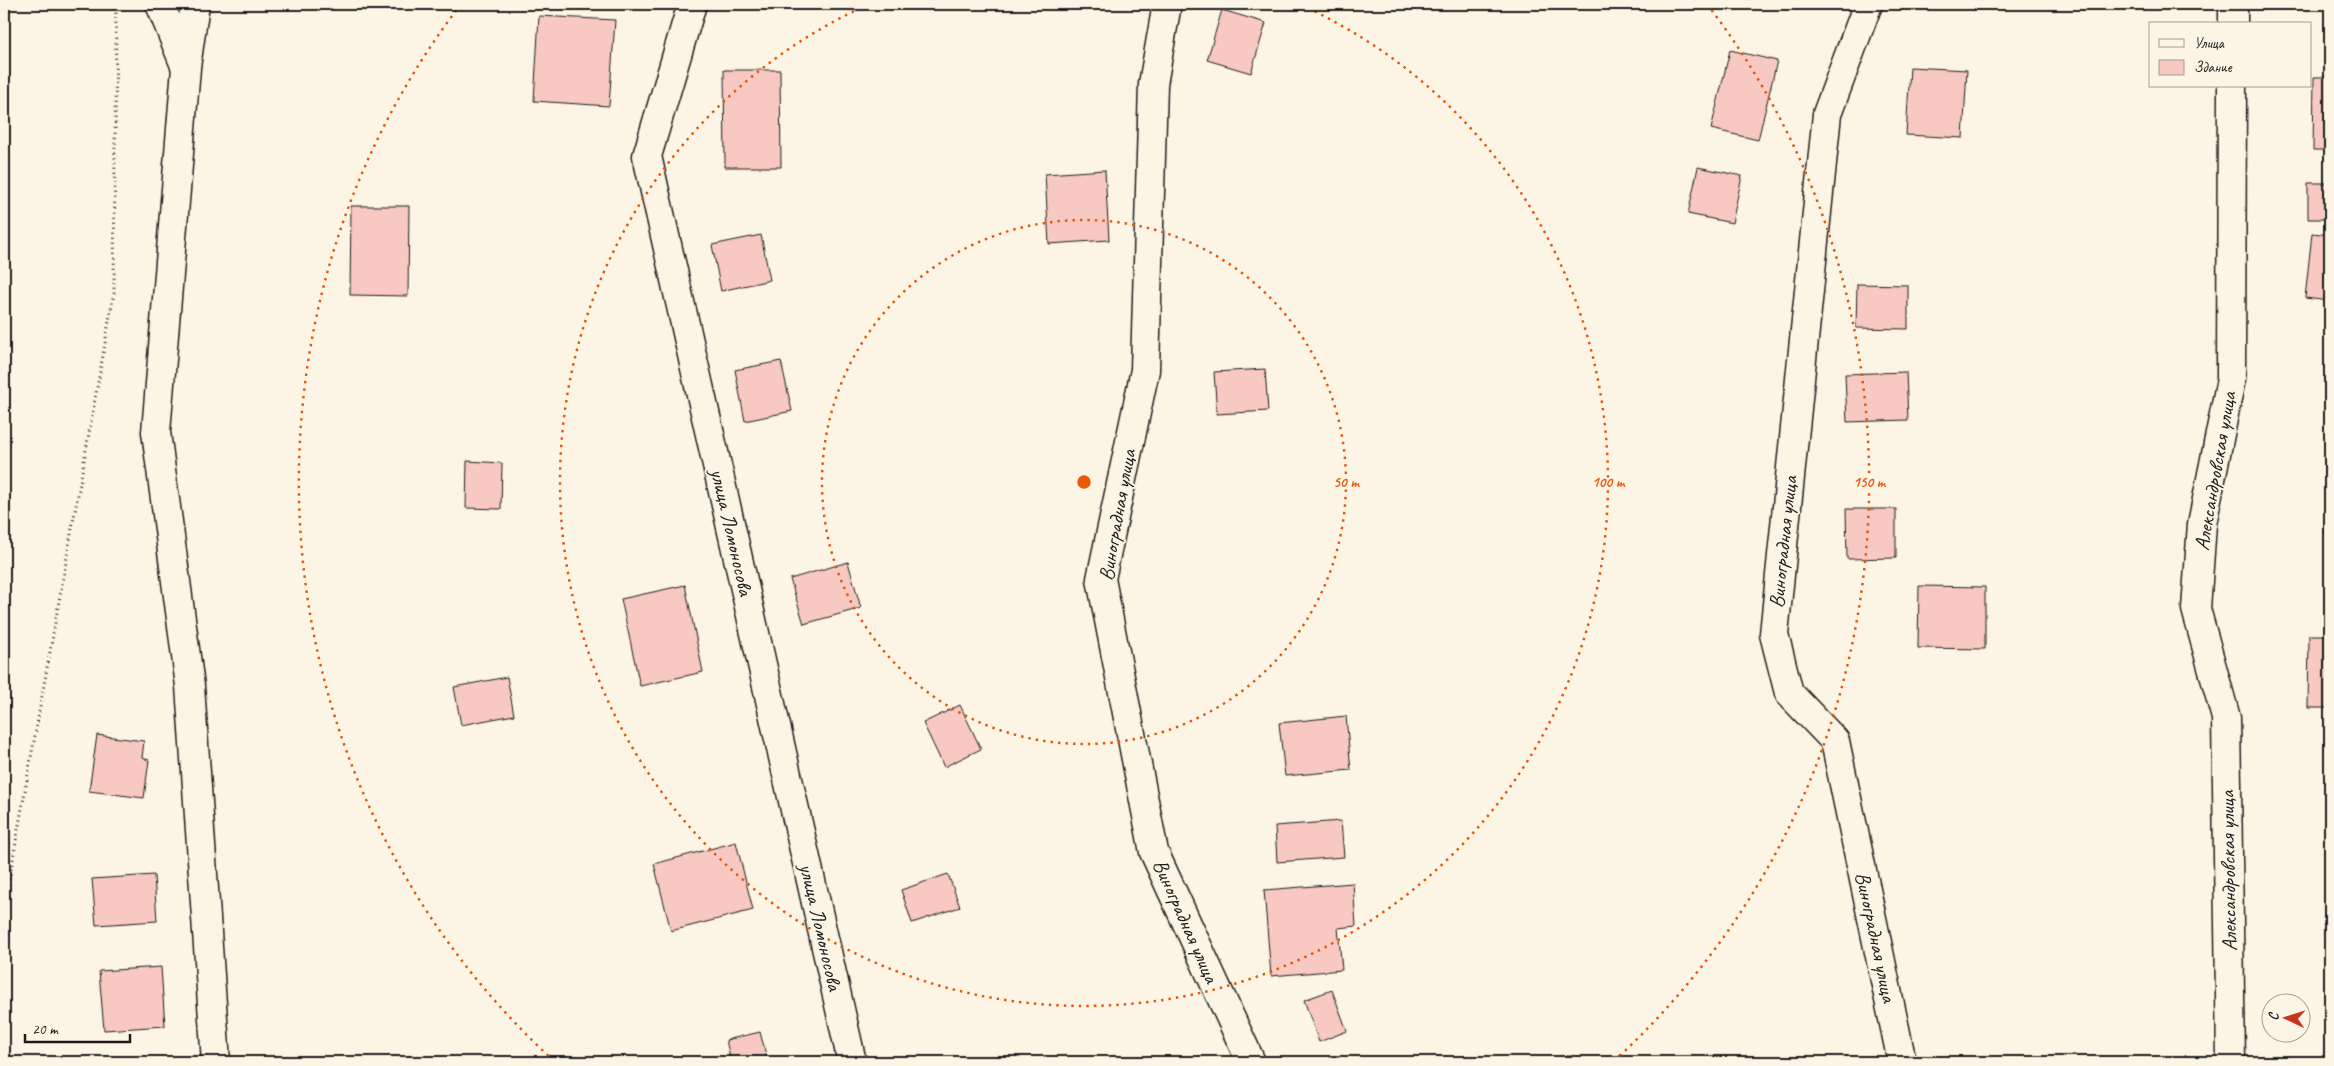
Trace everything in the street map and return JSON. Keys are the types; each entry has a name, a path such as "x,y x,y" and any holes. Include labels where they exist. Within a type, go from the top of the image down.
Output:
{"street":[{"path":"160,4 186,68"},
{"path":"195,4 186,68 156,432 190,686 216,1062"},
{"name":"улица Ломоносова","path":"692,4 647,156 852,1062"},
{"name":"Виноградная улица","path":"1168,4 1153,84 1146,370 1101,579 1154,852 1251,1062"},
{"name":"Виноградная улица","path":"1868,4 1827,114 1774,634 1789,693 1835,741 1902,1062"},
{"path":"2232,22 2233,4"},
{"name":"Александровская улица","path":"2231,1062 2226,718 2196,609 2202,524 2231,379 2232,88"}],"path":[{"path":"4,909 114,293 116,4"}],"building":[{"path":"1222,10 1266,23 1251,73 1207,60"},
{"path":"539,16 615,20 609,106 534,101"},
{"path":"1730,50 1777,61 1758,140 1711,129"},
{"path":"1910,67 1967,70 1963,138 1906,135"},
{"path":"724,70 780,70 781,167 725,167"},
{"path":"2314,77 2330,77 2330,150 2313,150"},
{"path":"1698,167 1742,176 1732,223 1688,214"},
{"path":"1105,170 1109,240 1049,244 1045,174"},
{"path":"2308,183 2330,183 2330,219 2308,219"},
{"path":"351,206 409,206 408,296 350,295"},
{"path":"2312,233 2330,235 2330,301 2305,298"},
{"path":"761,235 770,280 721,291 712,245"},
{"path":"1857,284 1908,285 1908,329 1856,328"},
{"path":"781,361 792,411 745,421 735,370"},
{"path":"1265,369 1268,411 1217,414 1214,372"},
{"path":"1906,372 1908,420 1847,422 1845,374"},
{"path":"467,461 502,463 501,509 466,508"},
{"path":"2327,483 2330,483 2330,534 2325,534"},
{"path":"1846,509 1896,509 1896,558 1847,559"},
{"path":"848,562 861,608 804,624 790,579"},
{"path":"685,585 703,672 640,686 621,599"},
{"path":"1919,586 1985,587 1985,649 1918,648"},
{"path":"2309,635 2330,635 2330,708 2308,708"},
{"path":"507,677 514,715 461,725 454,687"},
{"path":"960,705 981,749 944,767 923,723"},
{"path":"1346,716 1351,770 1285,776 1279,723"},
{"path":"97,735 144,741 142,758 149,760 144,798 89,791"},
{"path":"1341,821 1344,857 1277,862 1275,826"},
{"path":"736,842 753,910 671,931 654,864"},
{"path":"948,874 960,907 912,923 901,890"},
{"path":"154,875 157,921 96,925 92,879"},
{"path":"1353,883 1356,926 1338,928 1342,970 1271,976 1264,890"},
{"path":"161,967 165,1026 104,1030 99,971"},
{"path":"1332,990 1347,1031 1319,1042 1304,1000"},
{"path":"760,1032 768,1062 731,1062 726,1040"}]}
